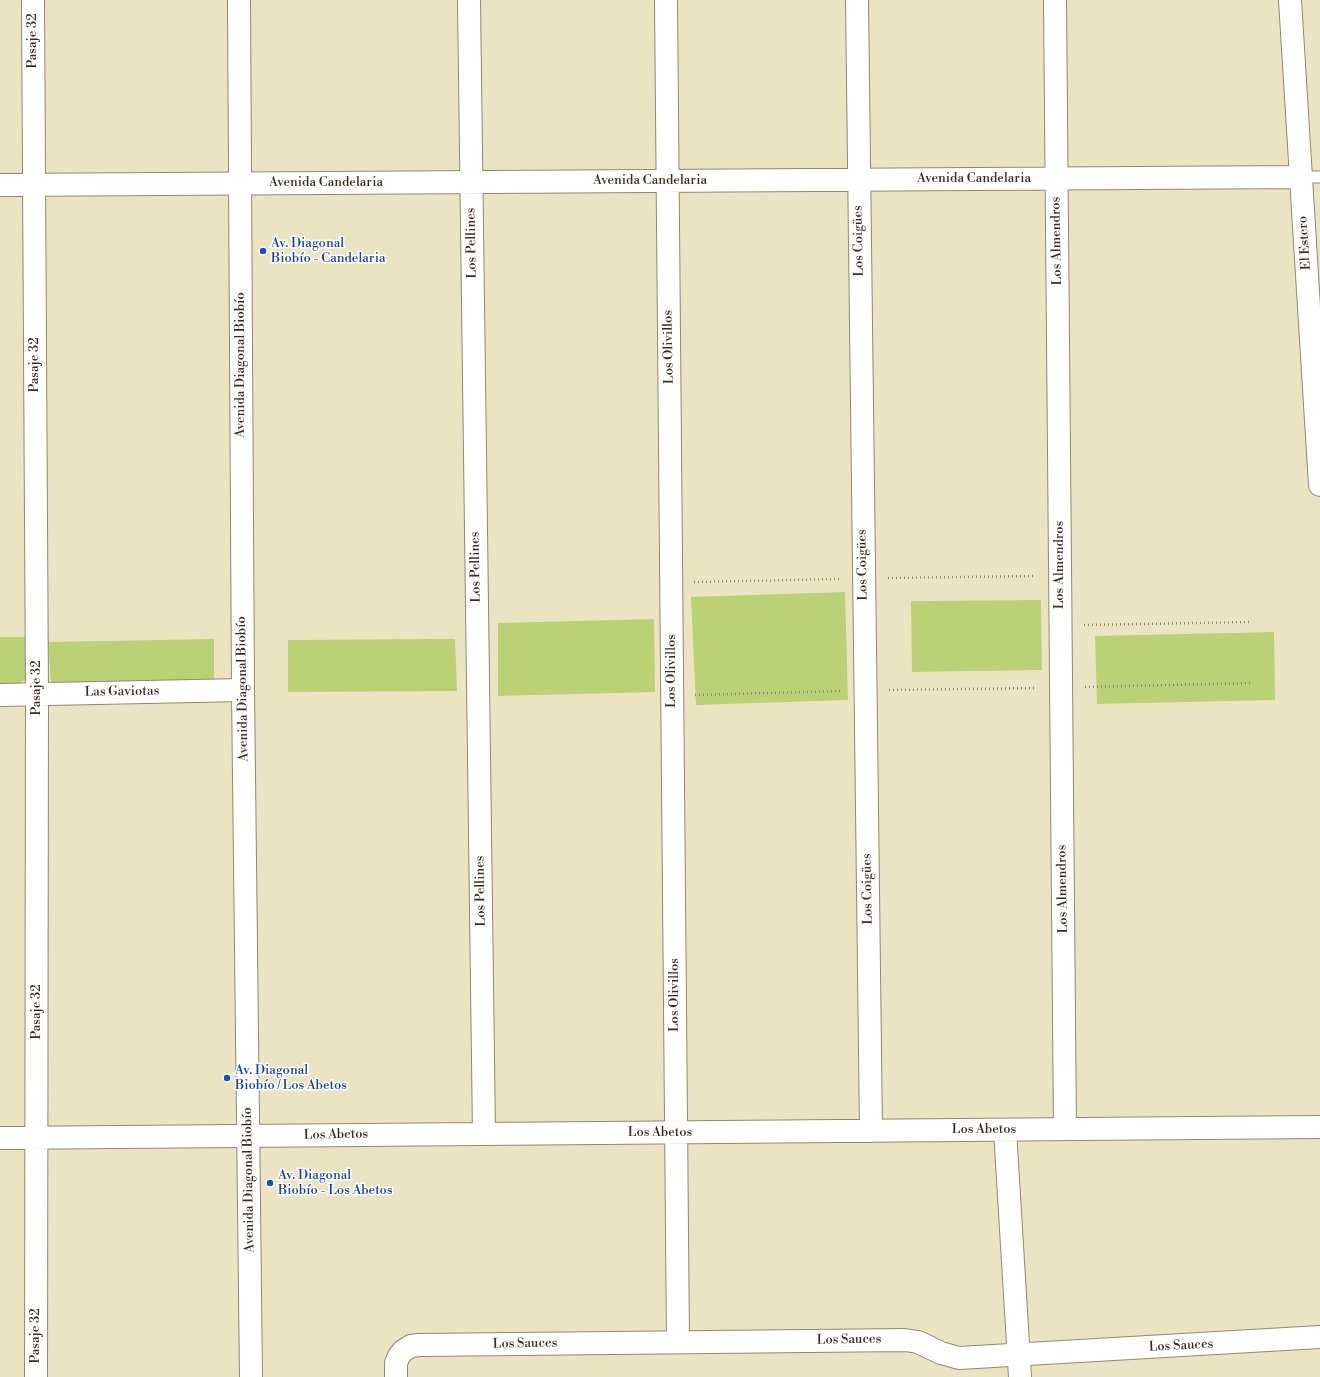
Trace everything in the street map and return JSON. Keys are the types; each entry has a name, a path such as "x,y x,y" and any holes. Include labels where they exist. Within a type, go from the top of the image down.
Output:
{"street":[{"name":"Pasaje 32","path":"33,0 37,694 36,1377"},
{"name":"Avenida Diagonal Biobío","path":"238,0 243,690 251,1377"},
{"name":"Los Pellines","path":"469,0 484,1134"},
{"name":"Los Olivillos","path":"666,0 678,1342"},
{"name":"Los Coigües","path":"857,0 858,180 871,1131"},
{"name":"Los Almendros","path":"1055,0 1065,1129"},
{"name":"El Estero","path":"1290,0 1310,177 1320,485"},
{"name":"Avenida Candelaria","path":"0,185 1310,177"},
{"name":"Las Gaviotas","path":"0,695 243,690"},
{"name":"Los Abetos","path":"0,1138 1320,1127"},
{"path":"1005,1130 1020,1377"},
{"name":"Los Sauces","path":"396,1377 396,1363 399,1356 403,1351 411,1346 419,1345 906,1340 918,1342 941,1354 959,1358 1320,1337"}],"path":[{"path":"1060,625 1252,622"},
{"path":"672,696 865,690 1061,688 1253,683"}],"green space":[{"path":"845,592 848,700 696,705 691,597"},
{"path":"1041,600 1042,670 912,672 911,601"},
{"path":"654,619 655,692 498,696 498,623"},
{"path":"1274,632 1275,700 1097,704 1095,636"},
{"path":"0,637 29,637 25,680 14,686 0,686"},
{"path":"214,639 214,684 51,684 48,642"},
{"path":"455,639 457,691 288,692 288,640"}],"place":[{"name":"Av. Diagonal Biobío - Candelaria","path":"263,251"},
{"name":"Av. Diagonal Biobío / Los Abetos","path":"227,1078"},
{"name":"Av. Diagonal Biobío - Los Abetos","path":"270,1183"}]}
